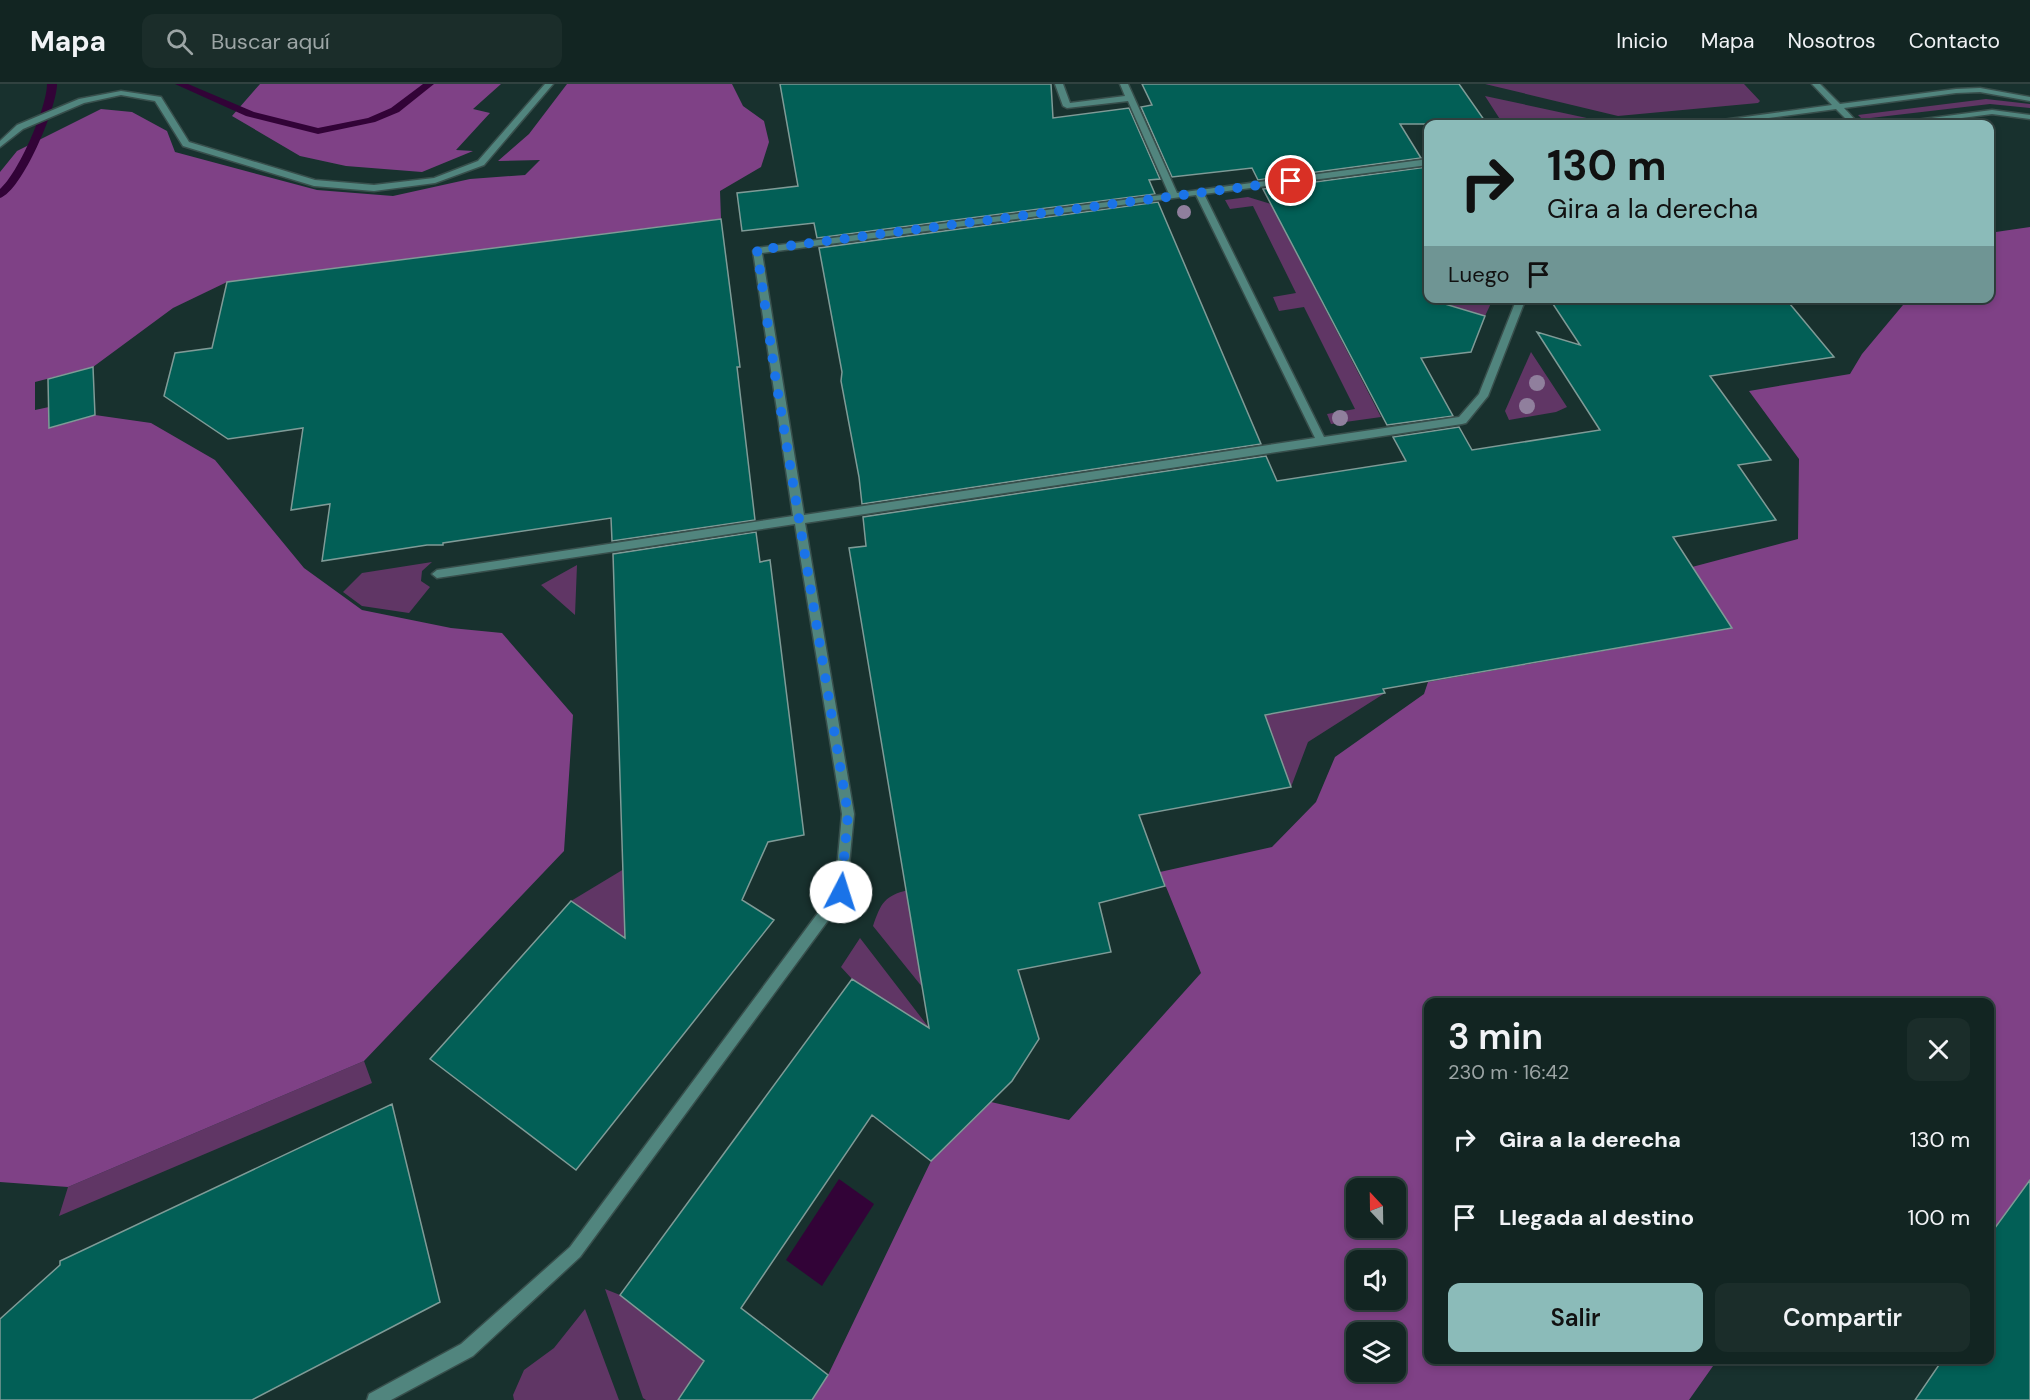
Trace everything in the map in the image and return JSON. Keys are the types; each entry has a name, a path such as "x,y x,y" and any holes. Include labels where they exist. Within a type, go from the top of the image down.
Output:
{"street":[{"path":"0,145 20,127 82,101 121,93 158,99 186,144 314,183 374,188 435,180 481,163 549,84"},
{"path":"1059,84 1066,106 1131,98"},
{"path":"1124,84 1174,196"},
{"path":"1816,84 1851,120"},
{"path":"1739,120 1956,91 1980,90 2030,99"},
{"path":"1931,120 1992,112 2030,117"},
{"path":"375,1400 467,1350 575,1252 841,892 848,814 775,375 757,250 1424,163"},
{"path":"1199,193 1321,441"},
{"path":"437,574 1462,420 1483,396 1520,303"}],"shaded area":[{"path":"260,84 501,84 473,109 490,113 456,150 473,151 422,172 346,166 300,156 232,116"},
{"path":"567,84 732,84 743,106 764,121 769,142 761,167 720,191 721,219 227,282 173,308 93,367 35,382 35,410 49,407 50,428 95,415 151,423 215,460 304,568 362,610 451,628 502,633 573,715 564,851 364,1061 68,1187 0,1182 0,172 17,151 101,109 132,112 167,131 175,152 317,190 393,196 470,179 525,175 540,160 498,161 529,134"},
{"path":"1485,84 1744,84 1760,101 1618,116"},
{"path":"1485,96 1596,120 1500,120"},
{"path":"1986,99 2030,104 2030,108 1990,104 1862,119 1858,115"},
{"path":"1248,197 1271,204 1381,417 1331,424 1327,414 1355,409 1304,307 1279,311 1273,297 1296,293 1253,206 1230,209 1225,200"},
{"path":"2030,227 2030,1180 1994,1229 1994,998 1424,998 1424,1364 1714,1364 1689,1400 812,1400 828,1375 931,1161 991,1102 1069,1120 1201,973 1160,872 1272,847 1316,802 1335,757 1424,694 1428,682 1731,628 1692,567 1798,539 1799,459 1749,391 1850,374 1862,354 1905,303 1994,303 1994,232"},
{"path":"1441,303 1491,303 1485,316"},
{"path":"1531,352 1567,407 1556,412 1509,420 1505,411"},
{"path":"432,562 422,571 421,581 430,587 409,613 362,606 343,592 362,573"},
{"path":"577,565 575,615 541,585"},
{"path":"1385,693 1308,742 1291,787 1265,715"},
{"path":"624,869 640,948 571,901"},
{"path":"908,890 923,988 873,926 884,902"},
{"path":"860,938 930,1029 852,979 841,967"},
{"path":"364,1061 372,1083 59,1216 68,1187"},
{"path":"839,1179 874,1204 822,1286 786,1260"},
{"path":"605,1289 620,1295 704,1361 678,1400 646,1400 643,1398"},
{"path":"585,1309 619,1400 514,1400 513,1395 524,1370 554,1348"}],"building":[{"path":"780,84 1051,84 1053,118 1129,108 1160,179 1149,180 1155,194 817,238 814,223 742,231 737,193 798,186"},
{"path":"1142,84 1459,84 1484,120 1424,120 1424,124 1400,124 1421,158 1258,180 1252,168 1172,177 1141,107 1152,105"},
{"path":"1424,167 1424,303 1441,303 1485,316 1471,352 1421,358 1453,416 1387,425 1263,189"},
{"path":"1158,202 1261,444 862,504 841,381 842,372 819,248"},
{"path":"721,219 740,367 737,367 755,520 612,541 611,518 443,543 443,545 427,545 322,561 330,504 291,510 303,428 228,439 164,396 175,353 212,348 227,282"},
{"path":"1552,303 1789,303 1834,357 1710,376 1771,460 1738,465 1776,520 1673,537 1732,628 1383,689 1385,693 1265,715 1291,787 1139,815 1165,886 1099,903 1111,952 1018,970 1039,1039 1012,1081 931,1161 872,1115 741,1308 828,1375 812,1400 678,1400 704,1361 620,1295 852,979 929,1028 849,548 866,546 863,517 1266,456 1277,481 1406,461 1393,437 1459,427 1472,450 1600,430 1537,332 1580,345"},
{"path":"93,367 95,415 49,428 48,379"},
{"path":"756,532 760,562 770,560 804,835 768,842 742,900 774,920 576,1170 430,1059 571,901 625,938 613,554"},
{"path":"392,1104 440,1302 252,1400 0,1400 0,1319 60,1265 60,1261"},
{"path":"2030,1180 2030,1400 1915,1400 1940,1364 1994,1364 1994,1229"}],"waterway":[{"path":"0,195 8,188 40,132 52,92 52,84"},
{"path":"180,84 250,114 318,131 371,120 395,110 429,84"}],"route":[{"path":"841,892 848,814 775,375 757,250 1291,181"}]}
